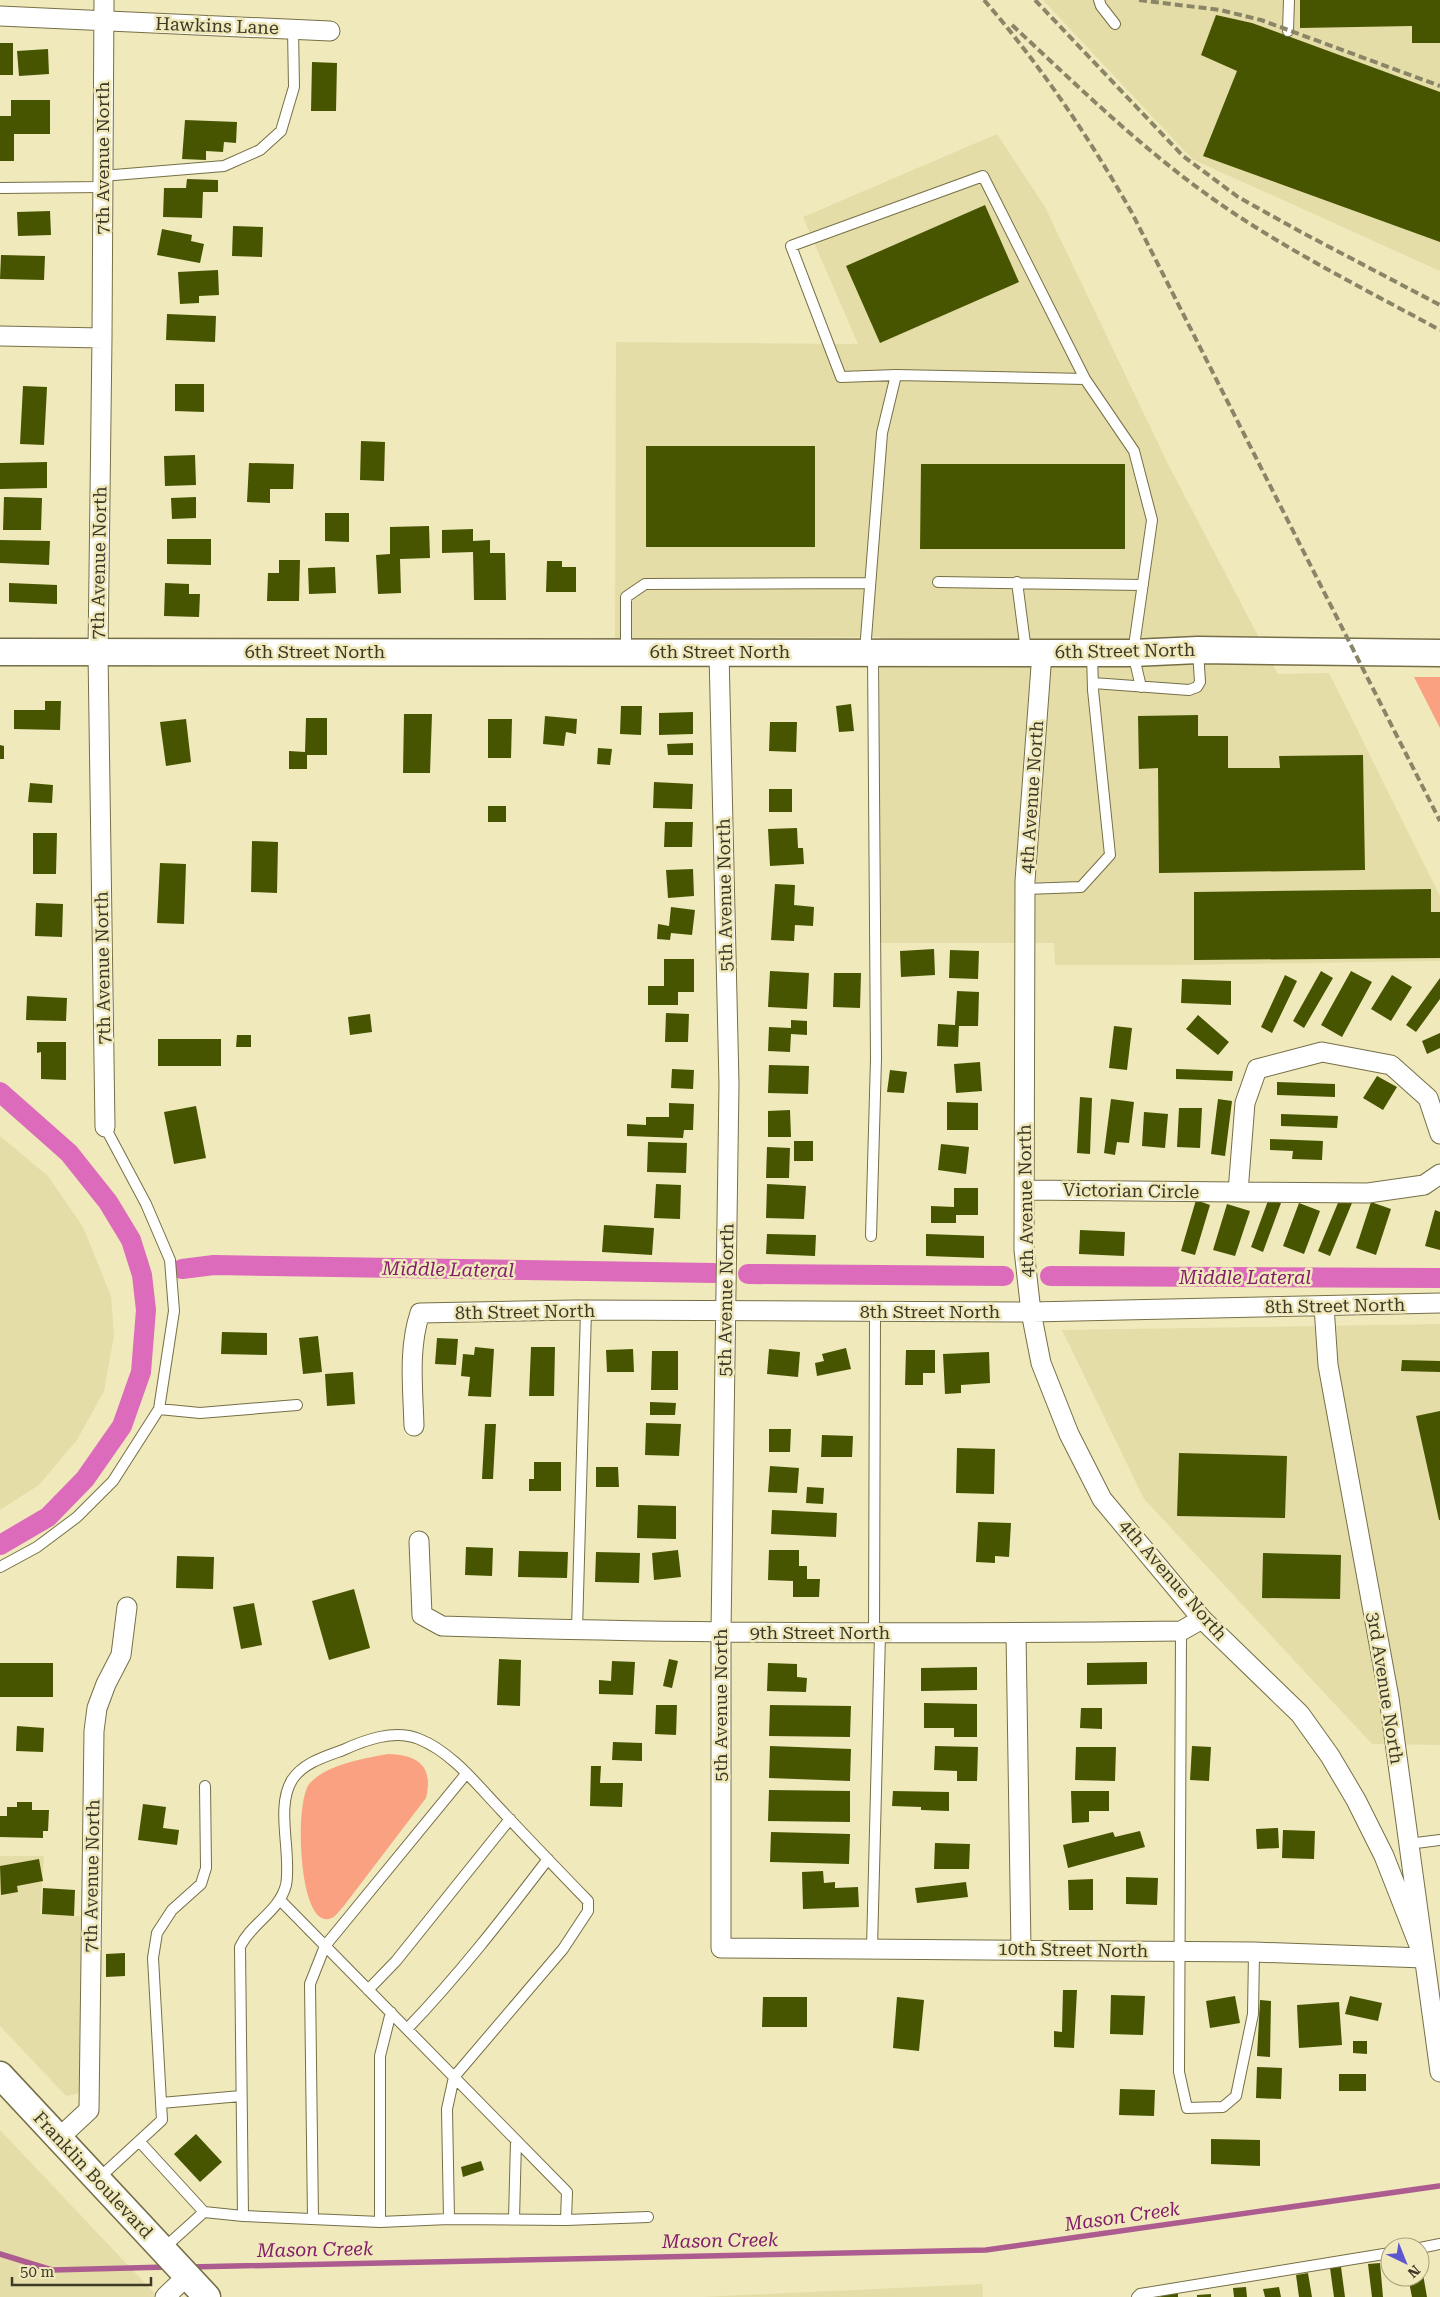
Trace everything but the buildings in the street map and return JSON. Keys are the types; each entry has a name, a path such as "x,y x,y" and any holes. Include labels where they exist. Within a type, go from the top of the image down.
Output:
{"street":[{"name":"7th Avenue North","path":"104,0 98,652 105,1127"},
{"name":"Hawkins Lane","path":"0,16 330,31"},
{"path":"0,336 102,338"},
{"name":"6th Street North","path":"0,652 1133,653 1198,650 1440,653"},
{"name":"5th Avenue North","path":"720,652 729,1084 721,1632 721,1948"},
{"name":"4th Avenue North","path":"1034,652 1026,889 1024,1250 1031,1312 1041,1363 1069,1434 1086,1471 1102,1499 1202,1619 1300,1714 1330,1756 1356,1800 1384,1856 1424,1958"},
{"path":"1238,1192 1245,1103 1257,1069 1322,1052 1391,1065 1428,1098 1440,1134"},
{"name":"Victorian Circle","path":"1024,1190 1368,1193 1424,1185 1440,1174"},
{"name":"8th Street North","path":"414,1426 413,1356 415,1329 420,1313 586,1310 1031,1312 1440,1303"},
{"name":"3rd Avenue North","path":"1324,1306 1328,1365 1389,1698 1440,2072"},
{"name":"9th Street North","path":"419,1540 422,1615 442,1626 577,1630 877,1634 1016,1633 1181,1631 1202,1619"},
{"name":"7th Avenue North","path":"59,2138 89,2110 94,1731 97,1708 106,1684 121,1655 127,1607"},
{"path":"1016,1633 1022,1949"},
{"name":"10th Street North","path":"721,1948 1254,1952 1424,1958"},
{"name":"Franklin Boulevard","path":"0,2075 207,2297"},
{"path":"165,2297 187,2276"}],"lane":[{"path":"1099,0 1101,6 1115,24"},
{"path":"1288,30 1289,0"},
{"path":"0,188 102,181 224,166 260,150 281,131 294,88 293,30"},
{"path":"1084,379 896,375 842,377 791,246 983,176 1084,379 1134,451 1152,520 1133,653 1141,687"},
{"path":"871,1236 876,1059 869,652 870,583 882,433 896,375"},
{"path":"938,582 1143,585"},
{"path":"1017,582 1034,652"},
{"path":"626,652 626,597 645,584 870,583"},
{"path":"1093,683 1189,690 1197,687 1200,682 1198,650"},
{"path":"1026,889 1081,887 1110,855 1093,683 1092,653"},
{"path":"0,1567 37,1547 77,1517 113,1481 159,1409 174,1311 170,1260 146,1204 105,1127"},
{"path":"577,1630 586,1310"},
{"path":"872,1948 877,1634 875,1312"},
{"path":"159,1409 200,1413 297,1405"},
{"path":"1181,1631 1182,1690 1178,1886 1180,1951 1179,2072 1187,2108 1223,2107 1236,2096 1253,2014 1254,1952"},
{"path":"243,2216 240,1947 244,1937 281,1900 286,1883 285,1797 292,1781 305,1765 367,1740 396,1735 419,1739 441,1752 466,1774 588,1901 588,1911 563,1949 454,2077 447,2109 449,2219"},
{"path":"313,2219 310,1984 325,1946 466,1774"},
{"path":"98,2180 162,2120 153,1958 157,1933 172,1910 201,1884 206,1868 205,1786"},
{"path":"368,1990 396,1961 510,1819"},
{"path":"1408,1844 1440,1840"},
{"path":"407,2029 436,1998 548,1859"},
{"path":"281,1900 567,2192 566,2220"},
{"path":"380,2222 380,2056 391,2012"},
{"path":"161,2103 242,2096"},
{"path":"139,2141 204,2212 243,2216 380,2222 449,2219 566,2220 648,2217"},
{"path":"514,2219 516,2141"},
{"path":"163,2249 204,2212"},
{"path":"1137,2297 1140,2294 1380,2255"}],"shaded area":[{"path":"1043,0 1440,0 1440,271 1192,159"},
{"path":"997,134 1045,207 1167,462 1278,674 1329,673 1440,896 1440,961 1055,965 1054,943 879,943 880,637 615,638 616,342 858,344 803,217"},
{"path":"1414,677 1440,677 1440,728"},
{"path":"0,1136 48,1176 83,1227 111,1296 114,1336 104,1391 77,1440 39,1485 0,1510"},
{"path":"1440,1324 1440,1745 1372,1744 1144,1499 1062,1330"},
{"path":"388,1754 407,1757 421,1764 428,1777 426,1798 337,1914 329,1919 319,1916 311,1903 305,1884 302,1860 302,1812 305,1794 310,1783 326,1771 346,1763"},
{"path":"0,1856 44,1856 40,1914 81,1916 81,2093 66,2096 0,2026"},
{"path":"0,2130 158,2297 0,2297"},
{"path":"982,2284 983,2297 702,2297"}],"waterway":[{"path":"0,1092 69,1153 108,1202 131,1240 142,1275 146,1310 141,1372 122,1426 85,1479 48,1517 0,1545"},
{"name":"Middle Lateral","path":"182,1269 214,1265 714,1273"},
{"name":"Middle Lateral","path":"748,1274 1004,1276"},
{"name":"Middle Lateral","path":"1050,1276 1440,1278"},
{"name":"Mason Creek","path":"190,2267 986,2250 1439,2186"},
{"name":"Mason Creek","path":"0,2254 52,2270 168,2267"}],"railway":[{"path":"984,0 1045,76 1099,157 1132,213 1440,821"},
{"path":"1035,0 1183,156 1238,197 1440,305"},
{"path":"1139,0 1220,10 1261,20 1440,86"},
{"path":"1012,25 1118,123 1202,191 1282,244 1440,330"}]}
